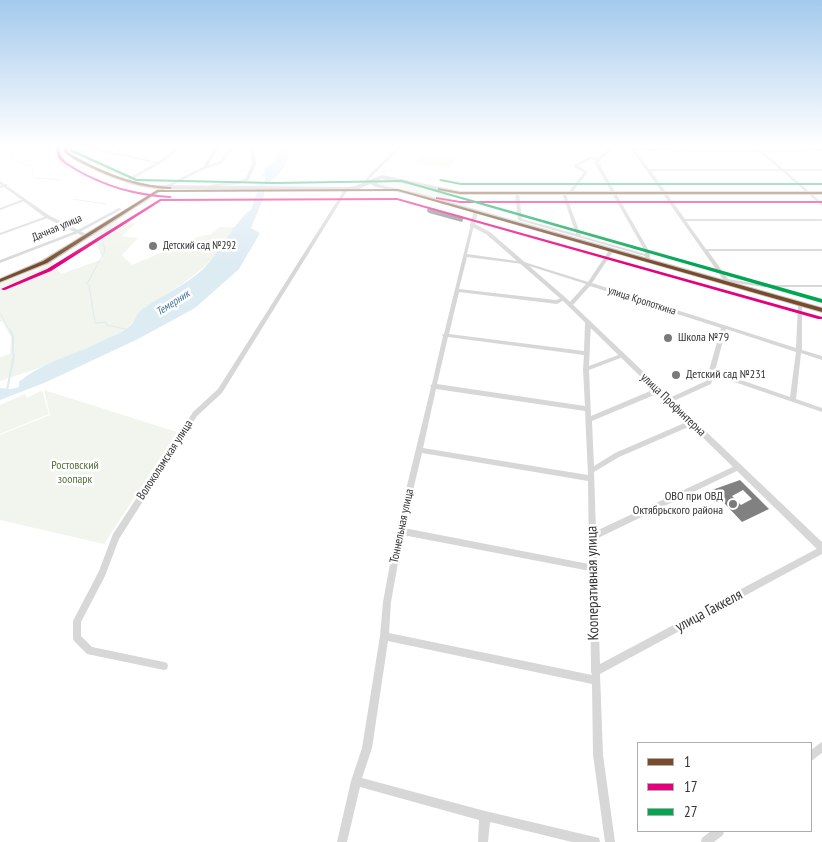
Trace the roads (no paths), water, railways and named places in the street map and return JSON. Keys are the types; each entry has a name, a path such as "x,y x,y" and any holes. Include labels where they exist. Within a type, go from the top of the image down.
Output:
{"main road":[{"path":"128,185 134,188 155,189 276,191 398,190"},
{"path":"142,185 155,189 206,188 238,190"},
{"path":"348,191 364,185"},
{"path":"376,185 612,250 648,258 822,310"},
{"path":"422,185 460,193 822,193"},
{"path":"124,210 133,201 155,189"},
{"name":"Дачная улица","path":"0,281 45,262 87,236 155,189"},
{"path":"442,202 455,197 454,194 447,191"}],"street":[{"path":"0,187 5,185"},
{"path":"6,185 48,217 87,236"},
{"path":"155,189 164,185"},
{"path":"206,188 212,185"},
{"path":"574,185 567,193 579,237"},
{"path":"610,185 648,258"},
{"path":"659,185 728,282 764,286 822,286"},
{"path":"800,185 822,205"},
{"name":"Волоколамская улица","path":"164,666 90,651 77,638 77,621 102,573 116,537 195,414 220,391 348,191"},
{"path":"516,193 520,220 648,258"},
{"path":"0,209 25,200"},
{"name":"Дачная улица","path":"0,262 78,232 124,210"},
{"name":"Тоннельная улица","path":"342,842 356,780 367,748 384,636 387,602 400,531 464,255 476,212"},
{"path":"0,234 48,217"},
{"path":"683,220 822,220"},
{"name":"улица Кропоткина","path":"472,225 488,232 524,264 822,358"},
{"path":"570,305 589,284 612,250"},
{"path":"705,250 822,250"},
{"path":"464,255 524,264"},
{"name":"улица Профинтерна","path":"524,264 564,299 822,549"},
{"path":"457,290 557,302 564,299"},
{"path":"793,400 799,351 800,304"},
{"name":"Кооперативная улица","path":"588,323 586,369 591,475 598,754 610,842"},
{"path":"669,401 709,382 724,327"},
{"path":"446,335 586,353"},
{"path":"586,369 621,356"},
{"path":"712,372 822,410"},
{"path":"433,386 588,409"},
{"path":"588,420 657,390"},
{"path":"419,450 591,475 617,455 692,423"},
{"path":"592,537 739,467"},
{"path":"400,531 592,568"},
{"name":"улица Гаккеля","path":"596,676 822,549"},
{"path":"384,636 596,676"},
{"path":"812,755 822,747"},
{"path":"356,780 485,816 595,842"},
{"path":"483,842 485,816"},
{"path":"706,842 718,832"}],"water":[{"name":"Темерник","path":"265,185 264,197 251,228 260,233 239,269 195,308 138,339 44,383 0,400 0,388 11,389 19,387 19,382 39,369 122,332 131,325 141,310 201,271 240,220 251,210 259,186"}],"waterway":[{"path":"73,199 106,204"},
{"path":"101,237 112,225"},
{"path":"87,284 105,251 102,238"},
{"path":"89,285 95,323 106,322 107,325 129,330"},
{"path":"0,313 3,318"},
{"path":"3,319 10,331"},
{"path":"10,330 13,336 13,354"},
{"path":"7,390 14,355"}],"place":[{"name":"Детский сад №292","path":"153,246"},
{"name":"Школа №79","path":"668,338"},
{"name":"Детский сад №231","path":"676,375"},
{"name":"ОВО при ОВД Октябрьского района","path":"733,504"}],"park label":[{"name":"Ростовский зоопарк","path":"75,473"}]}
